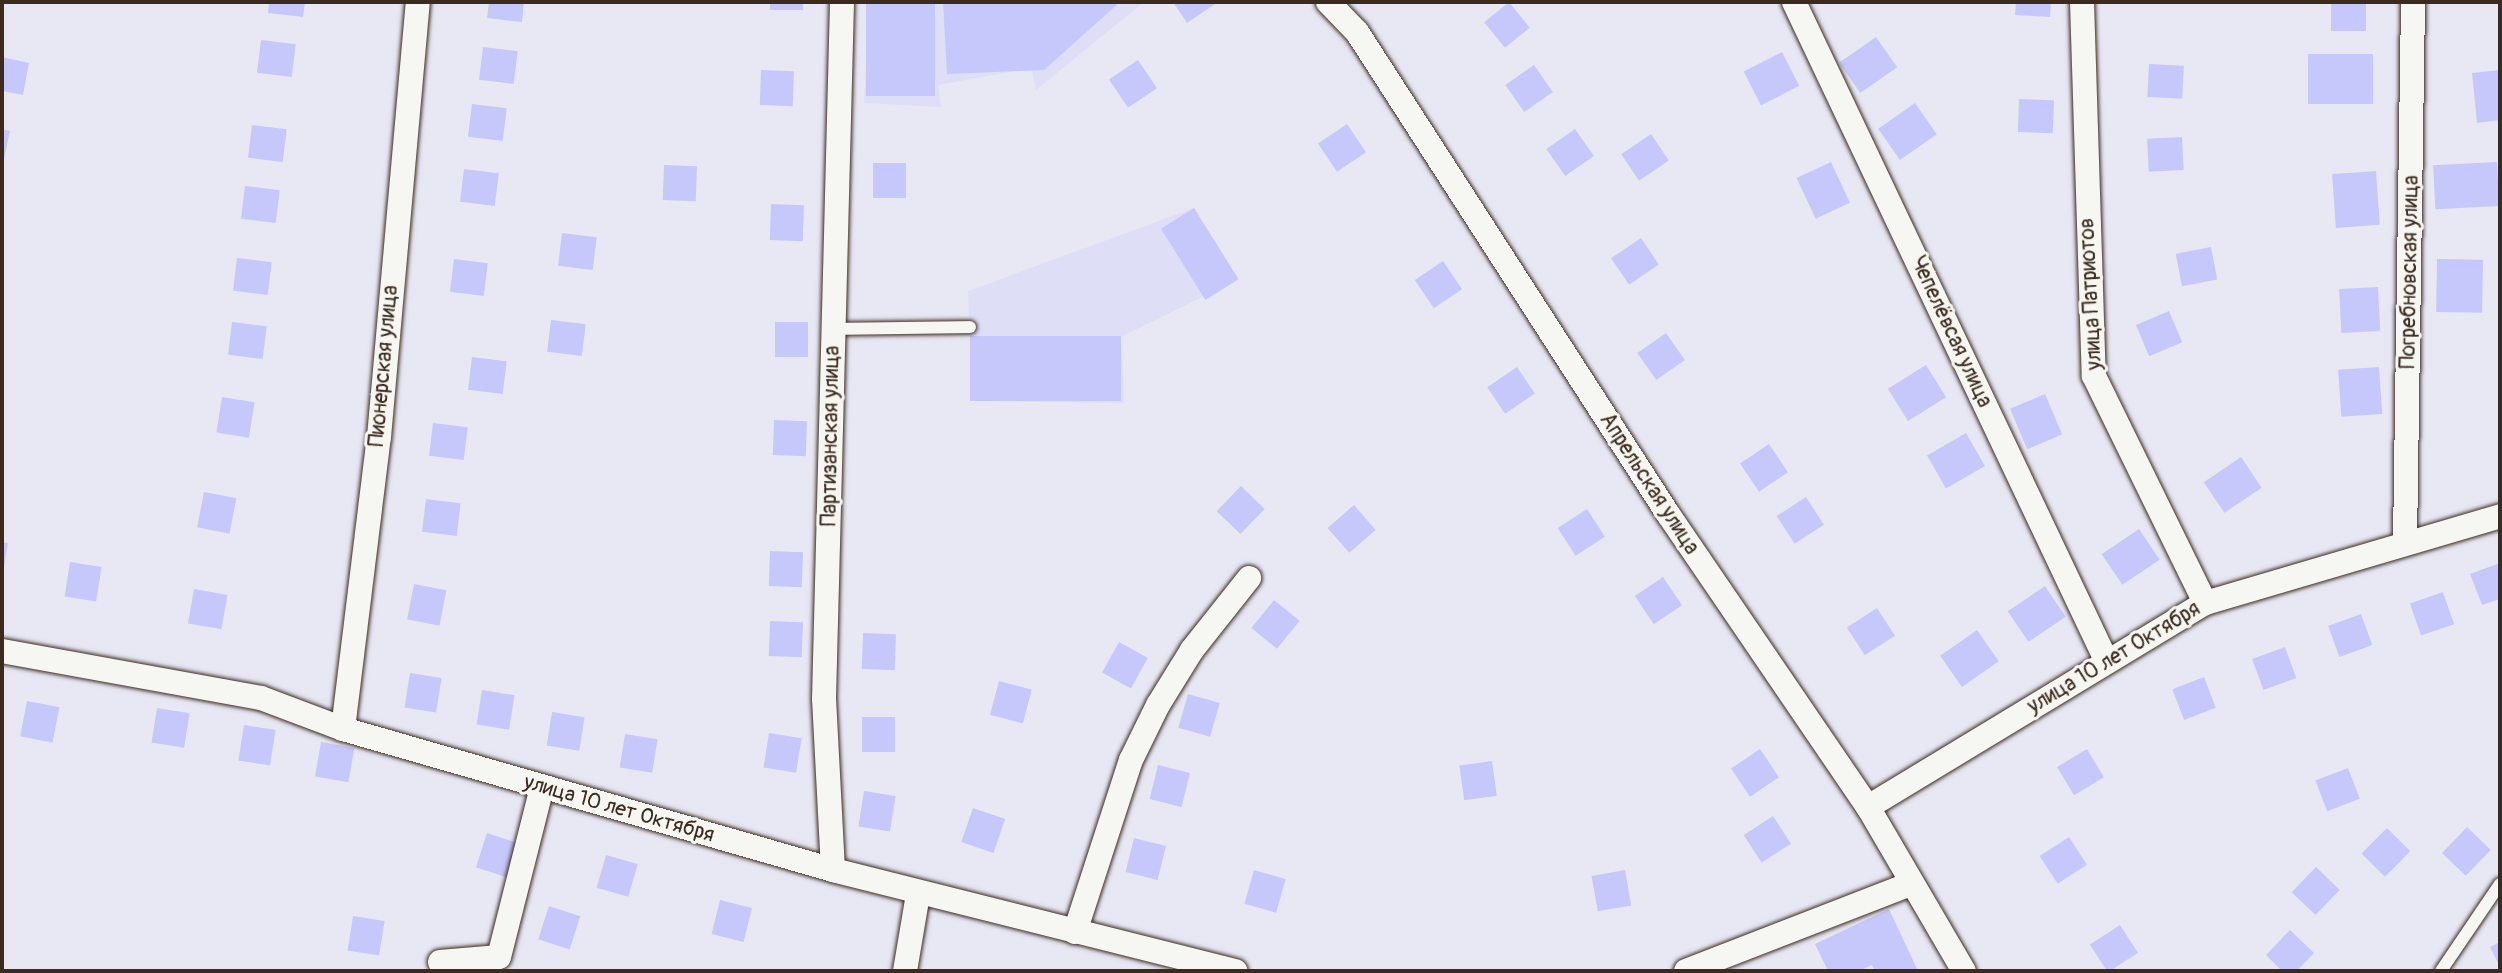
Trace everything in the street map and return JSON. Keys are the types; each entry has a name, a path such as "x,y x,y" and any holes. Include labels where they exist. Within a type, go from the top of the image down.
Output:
{"street":[{"name":"Пионерская улица","path":"344,729 379,437 418,2"},
{"name":"Партизанская улица","path":"833,870 824,699 842,2"},
{"name":"Апрельская улица","path":"1328,2 1357,32 1668,514 1868,807 1910,884 1964,971"},
{"name":"Чепелёвсая улица","path":"1794,2 2108,662"},
{"name":"улица Патриотов","path":"2082,2 2094,376 2205,603"},
{"name":"Погребновская улица","path":"2405,542 2413,2"},
{"name":"улица 10 лет Октября","path":"1868,807 2205,603 2500,516"},
{"path":"1074,932 1131,760 1157,705 1192,650 1248,578"},
{"name":"улица 10 лет Октября","path":"2,651 261,698 344,729 918,894 1236,971"},
{"path":"440,962 499,957 542,787"},
{"path":"1686,971 1910,884"},
{"path":"905,971 918,894"}],"lane":[{"path":"834,329 970,327"},
{"path":"2441,971 2500,884"}],"shaded area":[{"path":"869,2 1144,2 1036,90 1031,68 938,85 941,107 864,103"},
{"path":"1194,208 1238,279 1121,337 1124,403 972,401 968,291"}],"building":[{"path":"269,2 305,2 303,17 268,13"},
{"path":"489,2 524,2 522,22 487,18"},
{"path":"770,2 803,2 803,10 770,10"},
{"path":"866,2 935,2 935,96 866,96"},
{"path":"943,2 1120,2 1044,70 947,74"},
{"path":"1173,2 1218,2 1187,23"},
{"path":"1509,2 1530,28 1505,48 1484,22"},
{"path":"2016,2 2051,2 2050,17 2015,15"},
{"path":"2331,2 2366,2 2366,31 2331,31"},
{"path":"1876,37 1897,67 1860,93 1839,63"},
{"path":"261,40 296,44 292,77 257,73"},
{"path":"483,47 518,51 514,84 479,80"},
{"path":"1782,52 1799,86 1761,105 1744,72"},
{"path":"2308,54 2373,54 2373,104 2308,104"},
{"path":"2,57 29,63 23,95 2,91"},
{"path":"1138,60 1157,88 1128,108 1109,80"},
{"path":"2149,64 2184,66 2182,99 2147,97"},
{"path":"1534,65 1553,92 1524,112 1505,85"},
{"path":"761,70 794,71 793,106 760,105"},
{"path":"2500,70 2500,120 2477,123 2472,73"},
{"path":"2019,99 2054,100 2053,133 2018,132"},
{"path":"1915,103 1937,134 1900,160 1878,129"},
{"path":"472,104 507,108 503,141 468,137"},
{"path":"1347,124 1366,152 1337,172 1318,144"},
{"path":"252,125 287,129 283,162 248,158"},
{"path":"2,129 10,131 3,164 2,164"},
{"path":"1575,129 1594,156 1565,176 1546,149"},
{"path":"1651,134 1669,161 1639,181 1621,154"},
{"path":"2182,137 2184,170 2149,172 2147,139"},
{"path":"1831,162 1850,203 1816,219 1797,178"},
{"path":"2497,162 2499,206 2435,209 2433,165"},
{"path":"873,163 906,163 906,198 873,198"},
{"path":"664,165 697,166 696,201 663,200"},
{"path":"464,169 499,173 495,206 460,202"},
{"path":"2376,171 2380,225 2336,228 2332,174"},
{"path":"245,186 280,190 276,223 241,219"},
{"path":"771,204 804,205 803,241 770,240"},
{"path":"1194,208 1239,279 1205,300 1161,229"},
{"path":"562,233 597,237 593,270 558,266"},
{"path":"1641,238 1659,265 1629,285 1611,258"},
{"path":"2211,247 2217,279 2182,286 2176,254"},
{"path":"237,258 272,262 268,295 233,291"},
{"path":"454,259 488,263 484,296 450,292"},
{"path":"2437,259 2483,260 2482,313 2436,312"},
{"path":"1443,261 1462,289 1434,308 1415,280"},
{"path":"2378,287 2380,331 2341,333 2339,289"},
{"path":"2169,311 2182,342 2149,356 2136,325"},
{"path":"551,320 586,324 582,356 547,352"},
{"path":"232,322 267,326 263,359 228,355"},
{"path":"775,322 808,322 808,357 775,357"},
{"path":"1666,333 1685,360 1656,380 1637,353"},
{"path":"970,336 1121,336 1121,401 970,401"},
{"path":"472,357 507,361 503,394 468,390"},
{"path":"1926,365 1946,397 1908,421 1888,389"},
{"path":"1517,367 1535,394 1505,414 1487,387"},
{"path":"2379,367 2382,414 2341,417 2338,370"},
{"path":"2045,394 2062,435 2027,449 2010,409"},
{"path":"222,397 255,402 249,438 216,433"},
{"path":"774,420 807,421 806,456 773,455"},
{"path":"433,423 468,427 464,460 429,456"},
{"path":"1966,433 1985,466 1946,488 1927,456"},
{"path":"1769,444 1788,472 1759,492 1740,464"},
{"path":"2241,457 2262,488 2224,513 2204,482"},
{"path":"1241,486 1265,509 1240,534 1217,511"},
{"path":"204,492 236,498 230,534 197,527"},
{"path":"1806,497 1824,525 1795,544 1777,516"},
{"path":"426,499 461,503 457,536 422,532"},
{"path":"1354,505 1376,530 1349,553 1328,528"},
{"path":"1587,509 1605,537 1576,556 1558,528"},
{"path":"2139,529 2160,560 2122,585 2102,554"},
{"path":"2,542 8,543 3,573 2,572"},
{"path":"770,551 803,552 802,587 769,586"},
{"path":"70,562 102,567 96,602 65,597"},
{"path":"2500,563 2500,599 2482,605 2470,574"},
{"path":"1663,577 1682,605 1654,624 1635,596"},
{"path":"414,584 446,590 440,626 407,619"},
{"path":"2045,586 2066,617 2028,642 2008,611"},
{"path":"194,589 227,595 221,629 188,623"},
{"path":"2443,592 2454,624 2421,636 2410,603"},
{"path":"1274,600 1300,621 1277,649 1251,628"},
{"path":"1877,608 1895,636 1865,655 1847,628"},
{"path":"2361,614 2372,645 2339,657 2328,626"},
{"path":"770,621 803,622 802,657 769,656"},
{"path":"1977,630 1999,661 1962,687 1940,656"},
{"path":"863,633 896,634 895,670 862,669"},
{"path":"1119,642 1148,658 1131,689 1102,673"},
{"path":"2285,647 2296,678 2263,690 2252,659"},
{"path":"410,673 442,678 436,713 405,708"},
{"path":"2204,677 2216,708 2184,720 2172,689"},
{"path":"999,681 1032,690 1023,724 990,715"},
{"path":"482,690 515,695 509,730 477,725"},
{"path":"1188,694 1220,703 1210,737 1178,728"},
{"path":"27,701 59,707 53,743 20,736"},
{"path":"157,708 190,713 184,748 152,743"},
{"path":"552,712 585,717 579,751 547,746"},
{"path":"862,717 895,717 895,752 862,752"},
{"path":"244,725 276,730 270,766 238,761"},
{"path":"769,733 802,738 796,773 764,768"},
{"path":"625,734 658,739 652,773 620,768"},
{"path":"321,742 354,748 348,782 315,776"},
{"path":"1760,749 1779,777 1750,797 1731,769"},
{"path":"2087,749 2104,777 2074,795 2057,767"},
{"path":"1492,761 1497,796 1464,800 1459,766"},
{"path":"1158,765 1190,773 1182,807 1150,799"},
{"path":"2348,768 2360,799 2327,811 2315,781"},
{"path":"864,791 896,796 890,832 858,827"},
{"path":"973,808 1005,819 993,853 961,842"},
{"path":"1773,816 1791,844 1762,863 1744,835"},
{"path":"2467,827 2491,850 2466,876 2442,853"},
{"path":"2387,828 2410,851 2385,877 2362,853"},
{"path":"487,833 518,843 507,877 476,867"},
{"path":"2069,837 2087,865 2058,884 2040,856"},
{"path":"1134,838 1166,846 1158,880 1126,872"},
{"path":"606,855 638,864 628,897 597,888"},
{"path":"2316,867 2340,890 2315,915 2292,892"},
{"path":"1254,870 1286,879 1276,913 1244,904"},
{"path":"1625,870 1631,905 1598,911 1592,876"},
{"path":"720,900 752,908 744,942 712,934"},
{"path":"549,906 580,916 570,949 538,939"},
{"path":"1889,909 1918,971 1875,971 1872,965 1859,971 1828,971 1815,944"},
{"path":"353,916 385,921 379,956 348,951"},
{"path":"2120,925 2138,953 2107,971 2090,945"},
{"path":"2290,930 2314,953 2297,971 2282,971 2266,955"},
{"path":"2500,942 2500,967 2490,947"}]}
